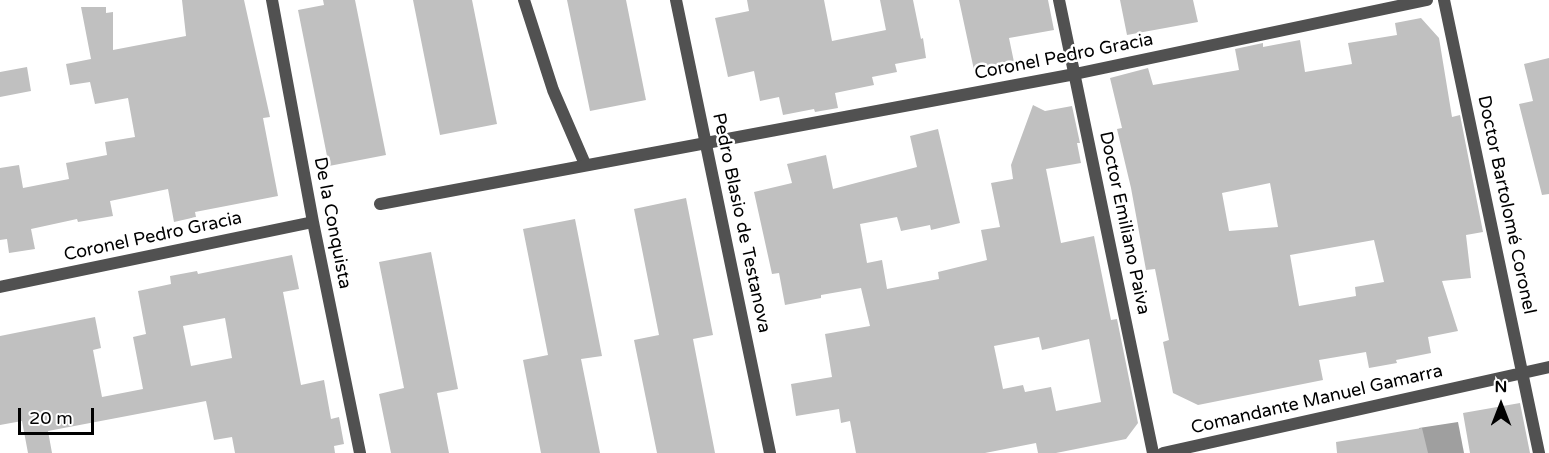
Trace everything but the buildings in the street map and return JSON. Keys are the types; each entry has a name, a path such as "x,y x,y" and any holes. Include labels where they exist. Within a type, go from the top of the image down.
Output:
{"street":[{"name":"De la Conquista","path":"272,0 313,222 360,453"},
{"path":"524,0 553,90 585,164"},
{"name":"Pedro Blasio de Testanova","path":"676,0 770,453"},
{"name":"Doctor Emiliano Paiva","path":"1059,0 1153,453"},
{"name":"Coronel Pedro Gracia","path":"380,204 1075,74 1427,0"},
{"name":"Doctor Bartolomé Coronel","path":"1444,0 1539,453"},
{"name":"Coronel Pedro Gracia","path":"0,287 313,222"},
{"name":"Comandante Manuel Gamarra","path":"1163,453 1549,367"}],"shaded area":[{"path":"1458,422 1464,453 1424,453 1419,428"}]}
